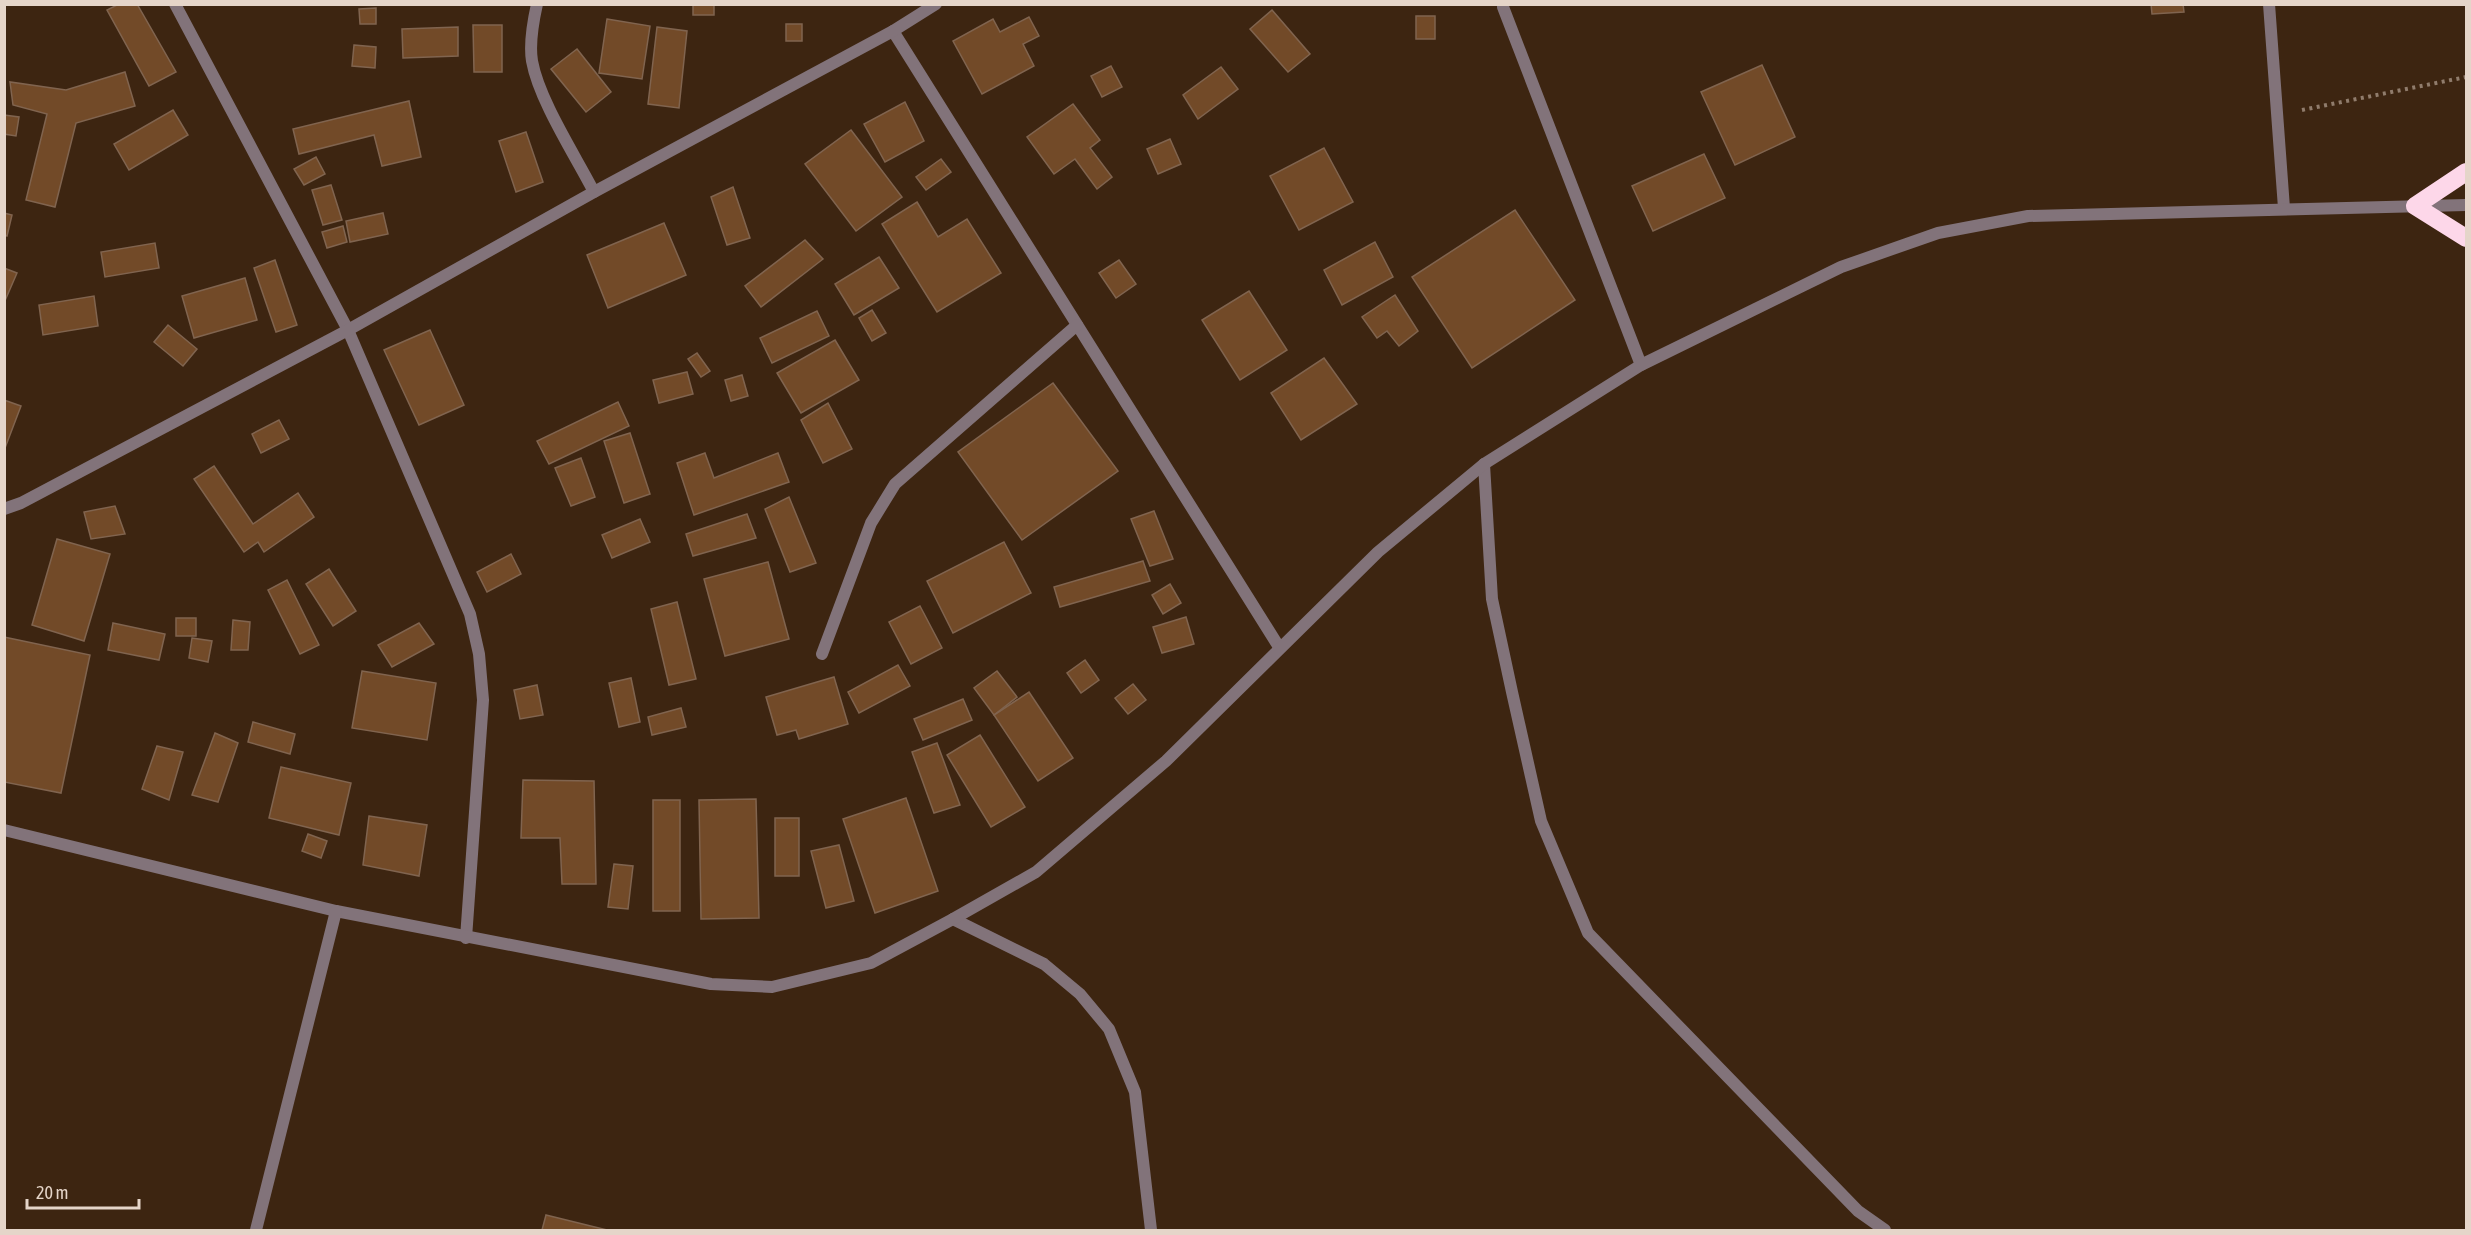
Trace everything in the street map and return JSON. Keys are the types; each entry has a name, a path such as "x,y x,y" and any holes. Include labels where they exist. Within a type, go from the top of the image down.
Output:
{"highway":[{"path":"2466,172 2415,206 2466,238"}],"street":[{"path":"175,4 348,330 470,614 479,654 483,700 466,938"},
{"path":"537,4 533,24 532,59 539,86 594,192"},
{"path":"4,509 21,503 348,330 594,192 893,31 936,4"},
{"path":"2269,4 2284,208"},
{"path":"1503,7 1641,364"},
{"path":"893,31 1279,647"},
{"path":"4,830 336,911 711,984 772,987 815,978 871,963 953,920 1036,872 1166,761 1279,647 1304,627 1378,552 1484,464 1641,364 1841,267 1938,233 2028,216 2466,205"},
{"path":"822,654 871,523 895,484 1077,325"},
{"path":"1484,464 1492,599 1541,821 1588,933 1850,1203 1885,1230"},
{"path":"256,1230 336,911"},
{"path":"953,920 1044,964 1080,994 1109,1029 1135,1092 1150,1230"}],"path":[{"path":"2276,115 2466,77"}],"building":[{"path":"119,4 137,4 176,72 149,86 107,10"},
{"path":"693,4 714,4 714,15 693,15"},
{"path":"2151,4 2183,4 2184,12 2152,14"},
{"path":"376,8 376,24 360,24 359,9"},
{"path":"1272,10 1310,54 1288,72 1250,29"},
{"path":"1416,16 1435,16 1435,39 1416,39"},
{"path":"1029,17 1039,36 1023,44 1034,66 982,94 953,41 993,19 1000,32"},
{"path":"607,19 650,26 642,79 599,73"},
{"path":"786,24 802,24 802,41 786,41"},
{"path":"473,25 502,25 502,72 474,72"},
{"path":"458,27 458,56 403,58 402,29"},
{"path":"657,27 687,31 679,108 648,104"},
{"path":"354,45 376,47 375,68 352,66"},
{"path":"577,49 611,92 586,112 551,69"},
{"path":"1762,65 1795,137 1735,165 1701,92"},
{"path":"1111,66 1122,87 1102,97 1091,76"},
{"path":"1221,67 1238,89 1198,119 1183,95"},
{"path":"125,72 135,106 76,123 55,207 26,200 47,114 13,105 10,82 66,90"},
{"path":"409,101 421,157 382,166 374,135 299,154 293,129"},
{"path":"905,102 924,141 885,162 864,124"},
{"path":"1073,104 1100,140 1090,148 1112,177 1097,189 1075,159 1054,174 1027,137"},
{"path":"173,110 188,135 129,170 114,144"},
{"path":"4,115 19,117 16,136 4,134"},
{"path":"851,130 902,197 856,231 805,164"},
{"path":"526,132 543,182 516,192 499,141"},
{"path":"1170,139 1181,164 1158,174 1147,149"},
{"path":"1324,148 1353,202 1299,230 1270,176"},
{"path":"1704,154 1725,198 1653,231 1632,186"},
{"path":"316,157 325,174 304,185 294,169"},
{"path":"941,159 951,172 926,190 916,177"},
{"path":"331,185 342,220 323,225 312,190"},
{"path":"733,187 750,238 727,245 711,197"},
{"path":"917,202 938,237 967,219 1001,273 937,312 882,224"},
{"path":"1515,210 1575,300 1472,368 1412,277"},
{"path":"4,213 12,215 7,236 4,235"},
{"path":"383,213 388,234 350,242 346,221"},
{"path":"664,223 686,275 608,308 587,255"},
{"path":"343,226 347,242 327,248 322,232"},
{"path":"805,240 823,259 761,307 745,286"},
{"path":"1375,242 1393,277 1342,305 1324,270"},
{"path":"155,243 159,268 105,277 101,252"},
{"path":"879,257 899,288 854,315 835,284"},
{"path":"275,260 297,325 276,332 254,268"},
{"path":"1119,260 1136,284 1116,298 1099,273"},
{"path":"4,268 17,273 4,303"},
{"path":"245,278 257,320 194,338 182,296"},
{"path":"1249,291 1287,350 1240,380 1202,320"},
{"path":"1395,295 1418,331 1399,346 1387,331 1377,338 1362,317"},
{"path":"94,296 98,326 43,335 39,305"},
{"path":"872,310 886,333 872,341 859,318"},
{"path":"817,311 829,336 772,363 760,338"},
{"path":"168,325 197,349 183,366 154,342"},
{"path":"430,330 464,405 419,425 384,350"},
{"path":"835,340 859,380 801,413 777,373"},
{"path":"697,353 710,371 701,377 688,359"},
{"path":"1324,358 1357,404 1301,440 1271,393"},
{"path":"687,372 693,394 659,403 653,380"},
{"path":"742,375 748,396 731,401 725,380"},
{"path":"1053,383 1118,471 1022,540 958,452"},
{"path":"4,400 21,406 5,448 4,448"},
{"path":"618,402 629,426 549,464 537,441"},
{"path":"828,403 852,449 823,463 801,420"},
{"path":"279,420 289,439 261,453 252,434"},
{"path":"630,433 650,494 624,503 604,441"},
{"path":"705,453 714,478 778,453 789,482 694,515 677,463"},
{"path":"581,458 595,497 571,506 555,468"},
{"path":"214,466 253,524 298,493 314,517 264,552 258,542 244,552 194,479"},
{"path":"789,497 816,563 790,572 765,509"},
{"path":"115,506 125,534 91,539 84,512"},
{"path":"1154,511 1173,559 1150,566 1131,519"},
{"path":"747,514 756,538 693,556 686,534"},
{"path":"640,519 650,542 612,558 602,535"},
{"path":"57,539 110,554 84,641 32,625"},
{"path":"1004,542 1031,593 953,633 927,581"},
{"path":"511,554 521,574 487,592 477,572"},
{"path":"1143,561 1150,581 1060,607 1054,587"},
{"path":"768,562 789,639 725,656 704,579"},
{"path":"329,569 356,611 333,626 306,584"},
{"path":"287,580 319,645 300,654 268,590"},
{"path":"1170,584 1181,603 1163,614 1152,595"},
{"path":"677,602 696,679 669,685 651,609"},
{"path":"920,606 942,648 911,664 889,622"},
{"path":"1186,617 1194,644 1162,653 1153,627"},
{"path":"176,618 196,618 196,636 176,636"},
{"path":"233,620 250,622 248,650 231,650"},
{"path":"113,623 165,634 159,660 108,650"},
{"path":"419,623 434,644 392,667 378,645"},
{"path":"4,637 90,655 61,793 4,782"},
{"path":"192,638 212,641 208,662 189,658"},
{"path":"1085,660 1099,680 1081,693 1067,673"},
{"path":"898,665 910,686 859,713 848,692"},
{"path":"362,671 436,683 427,740 352,728"},
{"path":"997,671 1017,697 994,715 974,688"},
{"path":"834,677 848,724 799,739 796,730 777,735 766,697"},
{"path":"631,678 640,722 619,727 609,683"},
{"path":"1133,684 1146,700 1128,714 1115,698"},
{"path":"537,685 543,715 520,719 514,690"},
{"path":"1029,692 1073,758 1038,781 994,715"},
{"path":"963,699 972,720 923,740 914,719"},
{"path":"681,708 686,727 652,735 648,717"},
{"path":"253,722 295,734 290,754 248,742"},
{"path":"215,733 238,743 218,802 192,795"},
{"path":"980,735 1025,807 991,827 947,755"},
{"path":"937,743 960,805 934,813 912,752"},
{"path":"157,746 183,752 169,800 142,789"},
{"path":"281,767 351,783 339,835 269,818"},
{"path":"523,780 594,781 596,884 562,884 560,838 521,838"},
{"path":"906,798 938,891 875,913 843,819"},
{"path":"756,799 759,918 701,919 699,800"},
{"path":"653,800 680,800 680,911 653,911"},
{"path":"369,816 427,825 419,876 363,865"},
{"path":"775,818 799,818 799,876 775,876"},
{"path":"308,834 327,841 321,858 302,851"},
{"path":"839,845 854,901 826,908 811,851"},
{"path":"614,864 633,866 628,909 608,907"},
{"path":"546,1215 607,1230 542,1230"}]}
